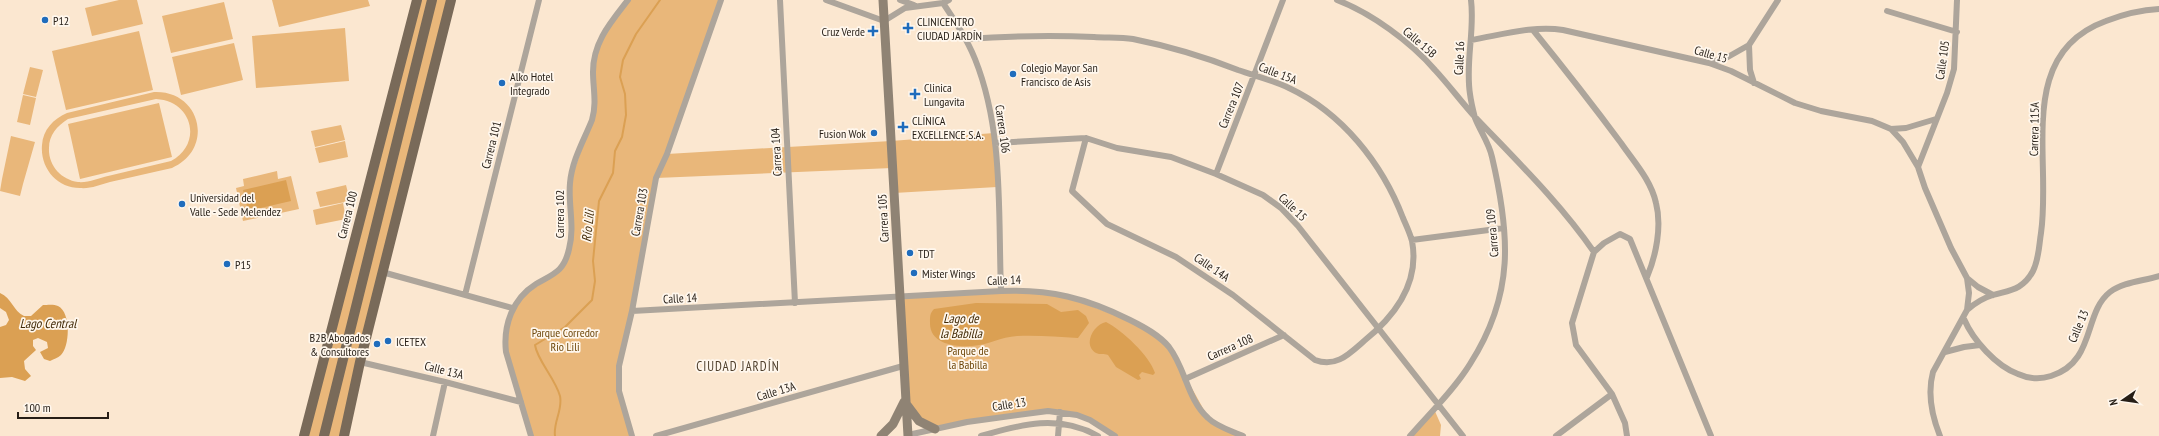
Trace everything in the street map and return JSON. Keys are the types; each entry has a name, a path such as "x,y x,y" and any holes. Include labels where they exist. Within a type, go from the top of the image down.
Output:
{"main road":[{"name":"Carrera 100","path":"304,436 417,0"},
{"path":"324,436 432,0"},
{"path":"344,436 360,362 450,0"},
{"name":"Carrera 105","path":"883,0 906,436"},
{"path":"905,399 908,407 916,418 927,426 935,429"},
{"path":"881,436 895,420 905,399"}],"street":[{"name":"Carrera 101","path":"465,295 539,0"},
{"name":"Carrera 102","path":"530,436 506,352 506,326 512,308 521,297 530,289 557,273 564,264 569,250 572,233 570,183 573,166 592,119 596,104 593,71 596,53 607,26 628,0"},
{"name":"Carrera 103","path":"632,436 619,391 619,366 632,311 656,178 667,154 721,0"},
{"name":"Carrera 104","path":"780,0 795,303"},
{"path":"826,0 884,21 905,8 946,2"},
{"path":"900,0 917,6"},
{"name":"Carrera 107","path":"1216,174 1283,0"},
{"name":"Calle 15B","path":"1337,0 1375,20 1408,44 1434,68 1475,117"},
{"name":"Calle 16","path":"1471,0 1469,79 1475,117"},
{"path":"1709,63 1726,58 1749,45 1778,0"},
{"name":"Calle 105","path":"1918,167 1947,93 1954,69 1957,32 1957,0"},
{"name":"Carrera 106","path":"946,2 966,39 985,90 993,121 1001,291"},
{"name":"Carrera 115A","path":"1967,310 1978,301 1993,295 2009,292 2022,285 2033,272 2038,256 2044,216 2044,111 2046,86 2062,51 2089,27 2140,10 2159,9"},
{"path":"1887,11 1957,32"},
{"name":"Calle 15","path":"1471,40 1551,28 1563,30 1709,63 1731,71 1795,103 1821,111 1872,121 1891,129 1903,142 1918,167 1925,188 1951,248 1967,278"},
{"path":"1533,30 1582,90 1648,182 1656,202 1659,222 1652,267 1647,277"},
{"name":"Calle 15A","path":"966,39 1042,35 1132,39 1212,60 1287,87 1310,99 1341,124 1370,155 1390,188 1412,240 1414,259 1410,281 1404,297 1379,329"},
{"path":"1749,45 1750,70 1754,83"},
{"path":"1475,117 1532,177 1594,252"},
{"name":"Carrera 109","path":"1438,405 1470,364 1486,336 1498,306 1505,273 1506,253 1504,228 1491,154 1475,117"},
{"path":"1891,129 1906,128 1936,120"},
{"name":"Calle 15","path":"995,143 1086,138 1117,148 1171,157 1216,174 1263,195 1281,208 1463,436"},
{"name":"Calle 14A","path":"1086,138 1072,191 1098,217 1107,224 1176,257 1233,295 1315,360 1323,363 1332,363 1343,359 1379,329"},
{"path":"1412,240 1504,228"},
{"path":"1627,436 1625,424 1612,394 1576,345 1572,323 1594,252 1615,236 1626,236 1630,239 1647,277 1711,436"},
{"path":"382,272 512,308"},
{"name":"Calle 13","path":"1964,319 1970,332 1980,346 2013,372 2029,379 2043,378 2060,374 2071,365 2085,345 2100,304 2109,293 2120,286 2159,276"},
{"path":"1967,278 1978,287 1993,295"},
{"path":"1940,436 1931,402 1930,384 1933,372 1964,319 1967,310 1969,293 1967,278"},
{"name":"Calle 14","path":"632,311 1001,291 1041,291 1059,294 1106,308 1156,335 1169,347 1179,362 1196,405 1209,419 1243,436"},
{"name":"Carrera 108","path":"1185,379 1284,335"},
{"path":"1945,352 1964,347 1980,346"},
{"name":"Calle 13A","path":"360,362 521,402"},
{"name":"Calle 13A","path":"656,436 903,366"},
{"path":"433,436 445,382"},
{"path":"1556,436 1612,394"},
{"path":"1410,436 1438,405"},
{"name":"Calle 13","path":"906,436 935,429 1037,412 1060,412 1090,420 1115,436"},
{"path":"1058,436 1060,412"},
{"name":"Calle 13","path":"981,436 1033,424 1059,422 1074,425 1098,436"}],"green space":[{"path":"119,0 137,0 143,24 92,36 85,8"},
{"path":"272,0 368,0 370,6 279,27"},
{"path":"417,0 451,0 344,436 304,436"},
{"name":"Parque Corredor Rio Lili","path":"628,0 721,0 667,154 891,141 994,133 997,187 894,193 892,168 656,178 619,366 619,391 632,436 531,436 506,352 506,326 521,297 557,273 569,250 570,183 592,119 593,71 600,40"},
{"path":"224,2 233,39 171,53 162,16"},
{"path":"345,28 349,81 256,88 252,36"},
{"path":"139,31 153,90 66,110 52,51"},
{"path":"234,43 243,80 181,95 172,57"},
{"path":"30,67 43,70 36,97 23,94"},
{"path":"154,92 170,94 183,100 192,110 197,122 198,135 194,148 186,159 172,168 91,187 72,187 64,185 52,175 47,169 42,153 44,135 47,130 57,118 67,113","holes":["156,99 169,102 178,107 185,115 189,124 190,134 187,144 181,154 171,161 82,182 72,181 66,178 53,166 49,154 50,139 57,128 68,119"]},
{"path":"23,95 36,98 30,125 17,122"},
{"path":"159,103 172,157 80,179 68,124"},
{"path":"341,125 345,140 315,147 311,131"},
{"path":"11,136 35,142 23,184 2,179"},
{"path":"345,141 348,157 319,163 315,148"},
{"path":"277,171 278,179 291,176 299,209 243,221 236,188 244,186 243,179"},
{"path":"2,179 23,184 20,196 0,191"},
{"path":"346,185 350,201 320,207 316,192"},
{"path":"343,203 346,219 316,225 313,210"},
{"name":"Parque de la Babilla","path":"1023,290 1059,294 1141,325 1169,347 1209,419 1243,436 1115,436 1090,420 1048,411 935,429 908,407 899,296"},
{"path":"1434,409 1441,425 1440,436 1410,436"}],"water":[{"path":"286,180 291,201 248,211 243,190"},
{"name":"Lago Central","path":"0,293 7,298 20,314 24,316 31,316 43,305 55,305 62,309 67,322 68,329 66,344 64,351 60,356 50,361 44,359 40,352 48,348 47,342 38,338 33,340 33,346 36,350 24,361 25,369 31,376 25,381 12,377 0,378 0,327 6,325 9,320 6,312 0,308"},
{"name":"Lago de la Babilla","path":"976,303 1047,304 1061,312 1078,310 1086,316 1089,323 1078,338 1017,336 984,344 965,346 951,345 938,340 931,329 930,316 934,309"},
{"path":"1106,322 1120,331 1135,344 1152,366 1155,373 1153,375 1142,372 1139,375 1141,379 1138,380 1116,367 1108,355 1098,354 1092,349 1090,345 1091,335 1097,327"}],"waterway":[{"name":"Río Lili","path":"555,436 555,426 561,401 560,396 558,389 536,351 535,345 565,327 592,300 595,281 593,261 599,201 613,173 615,151 622,137 626,115 625,94 620,77 623,60 636,34 660,0"}],"place":[{"name":"P12","path":"45,20"},
{"name":"CLINICENTRO CIUDAD JARDÍN","path":"908,28"},
{"name":"Cruz Verde","path":"873,31"},
{"name":"Colegio Mayor San Francisco de Asis","path":"1013,74"},
{"name":"Alko Hotel Integrado","path":"502,83"},
{"name":"Clinica Lungavita","path":"915,94"},
{"name":"CLÍNICA EXCELLENCE S.A.","path":"903,127"},
{"name":"Fusion Wok","path":"874,133"},
{"name":"Universidad del Valle - Sede Melendez","path":"182,204"},
{"name":"TDT","path":"910,253"},
{"name":"P15","path":"227,264"},
{"name":"Mister Wings","path":"914,273"},
{"name":"ICETEX","path":"388,341"},
{"name":"B2B Abogados & Consultores","path":"377,344"}],"district":[{"name":"CIUDAD JARDÍN","path":"738,366"}]}
